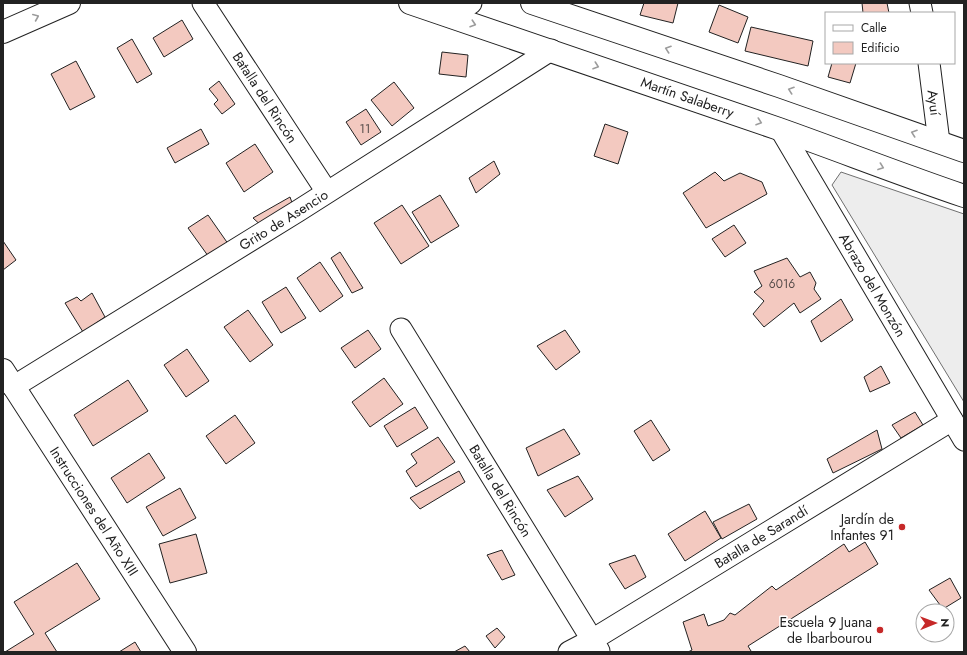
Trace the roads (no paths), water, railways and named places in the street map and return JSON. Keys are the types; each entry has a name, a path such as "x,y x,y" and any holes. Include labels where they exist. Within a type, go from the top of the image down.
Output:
{"street":[{"path":"3,32 69,3"},
{"name":"Batalla del Rincón","path":"203,3 327,192"},
{"name":"Martín Salaberry","path":"410,3 781,130 964,196"},
{"path":"445,3 459,7 467,7 471,3"},
{"path":"532,3 771,83 964,151"},
{"name":"Grito de Asencio","path":"8,379 327,192 551,50"},
{"name":"Ayuí","path":"929,64 939,142"},
{"name":"Abrazo del Monzón","path":"781,130 964,440"},
{"name":"Batalla del Rincón","path":"401,329 596,646"},
{"name":"Instrucciones del Año XIII","path":"8,379 185,652"},
{"name":"Batalla de Sarandí","path":"569,652 596,646 952,420"}],"place":[{"name":"Jardín de Infantes 91","path":"902,527"},
{"name":"Escuela 9 Juana de Ibarbourou","path":"880,630"}]}
